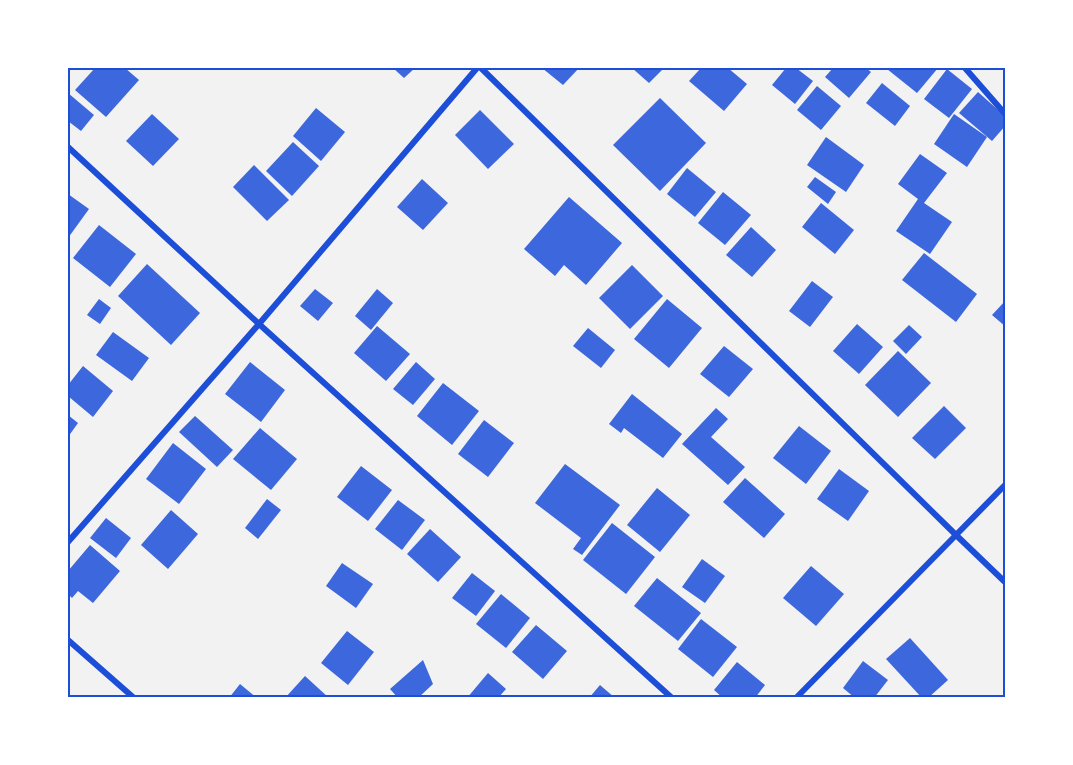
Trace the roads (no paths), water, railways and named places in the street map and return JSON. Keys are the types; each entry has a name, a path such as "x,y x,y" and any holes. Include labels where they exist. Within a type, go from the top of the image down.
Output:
{"street":[{"path":"68,542 479,68 1005,583"},
{"path":"965,68 1005,115"},
{"path":"68,147 259,324 672,698"},
{"path":"796,698 1005,484"},
{"path":"68,640 134,698"}]}
